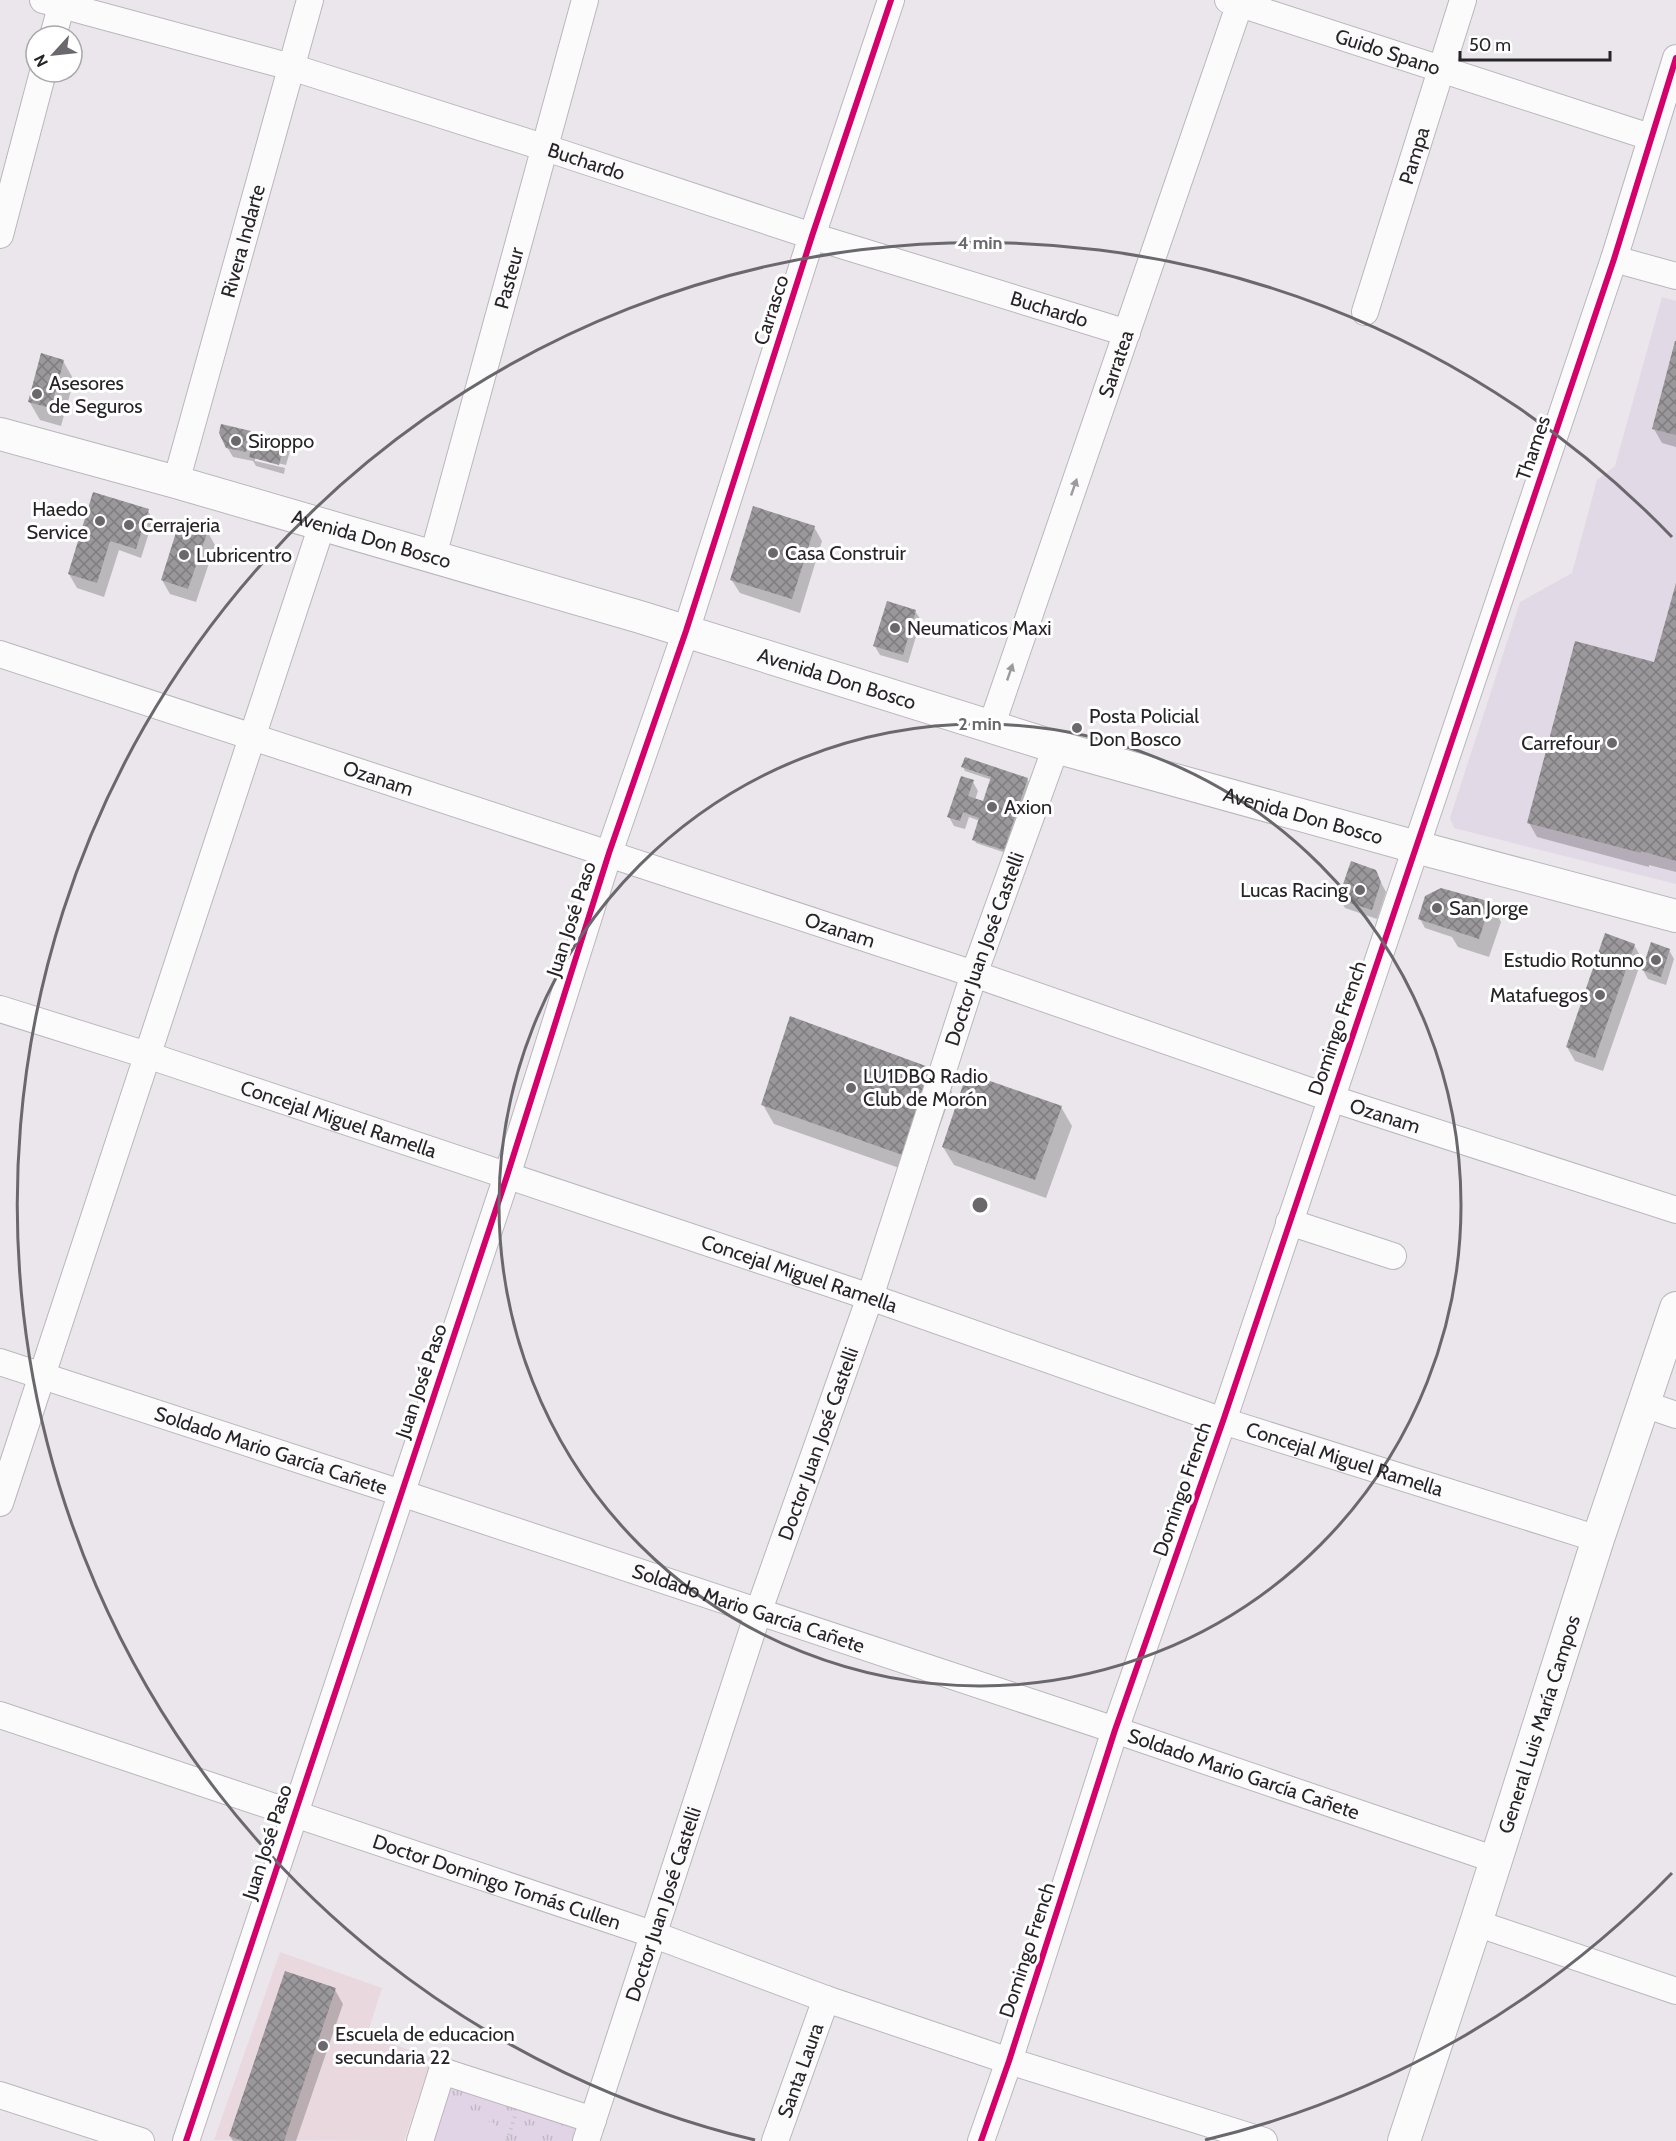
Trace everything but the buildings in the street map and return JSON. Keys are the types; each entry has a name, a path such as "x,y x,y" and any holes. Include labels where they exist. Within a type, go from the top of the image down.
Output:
{"main road":[{"name":"Avenida Don Bosco","path":"0,434 433,556 686,631 1056,747 1416,848 1676,916"},
{"name":"General Luis María Campos","path":"1404,2141 1598,1539 1676,1308"}],"street":[{"name":"Rivera Indarte","path":"176,482 310,0"},
{"name":"Pasteur","path":"433,556 585,0"},
{"name":"Carrasco","path":"686,631 812,236 891,0"},
{"name":"Pampa","path":"1365,312 1463,0"},
{"name":"Guido Spano","path":"1236,1 1650,137"},
{"name":"Sarratea","path":"991,727 1127,333 1236,1"},
{"name":"Buchardo","path":"56,2 291,67 812,236 1127,333"},
{"path":"54,24 56,2"},
{"name":"Thames","path":"1416,848 1614,259 1676,58"},
{"path":"0,235 41,84"},
{"path":"1614,259 1676,276"},
{"path":"0,1503 322,525"},
{"name":"Juan José Paso","path":"186,2141 507,1176 609,853 686,631"},
{"name":"Ozanam","path":"0,654 974,974 1330,1098 1676,1210"},
{"name":"Doctor Juan José Castelli","path":"589,2130 758,1613 870,1297 974,974 1056,747"},
{"name":"Domingo French","path":"981,2141 1009,2061 1115,1730 1223,1420 1416,848"},
{"name":"Concejal Miguel Ramella","path":"0,1009 147,1055 870,1297 1223,1420 1598,1539"},
{"path":"1289,1222 1393,1256"},
{"name":"Soldado Mario García Cañete","path":"0,1362 1115,1730 1496,1860"},
{"path":"1644,1404 1676,1415"},
{"name":"Doctor Domingo Tomás Cullen","path":"0,1716 652,1934 826,1999 1009,2061 1264,2141"},
{"path":"1476,1923 1676,1991"},
{"name":"Santa Laura","path":"775,2141 826,1999"},
{"path":"420,2141 442,2071 589,2130"},
{"path":"0,2096 141,2141"}],"shaded area":[{"path":"1662,297 1676,301 1676,884 1454,828 1450,818 1520,602 1572,573 1597,480 1615,466"},
{"name":"Escuela de educacion secundaria 22","path":"280,1952 382,1988 367,2035 432,2058 404,2141 214,2140"}],"green space":[{"path":"449,2083 577,2127 572,2141 429,2141"},
{"path":"446,2106 496,2124 490,2141 434,2141"}],"cycle path":[{"path":"186,2141 507,1176 609,853 686,631 812,236 891,0"},
{"path":"981,2141 1009,2061 1115,1730 1223,1421 1614,259 1676,58"}],"place":[{"name":"Asesores de Seguros","path":"37,394"},
{"name":"Siroppo","path":"236,441"},
{"name":"Haedo Service","path":"100,521"},
{"name":"Cerrajeria","path":"129,525"},
{"name":"Casa Construir","path":"773,553"},
{"name":"Lubricentro","path":"184,555"},
{"name":"Neumaticos Maxi","path":"895,628"},
{"name":"Posta Policial Don Bosco","path":"1077,728"},
{"name":"Carrefour","path":"1612,743"},
{"name":"Axion","path":"992,807"},
{"name":"Lucas Racing","path":"1360,890"},
{"name":"San Jorge","path":"1437,908"},
{"name":"Estudio Rotunno","path":"1656,960"},
{"name":"Matafuegos","path":"1600,995"},
{"name":"LU1DBQ Radio Club de Morón","path":"851,1088"},
{"name":"Escuela de educacion secundaria 22","path":"323,2046"}]}
